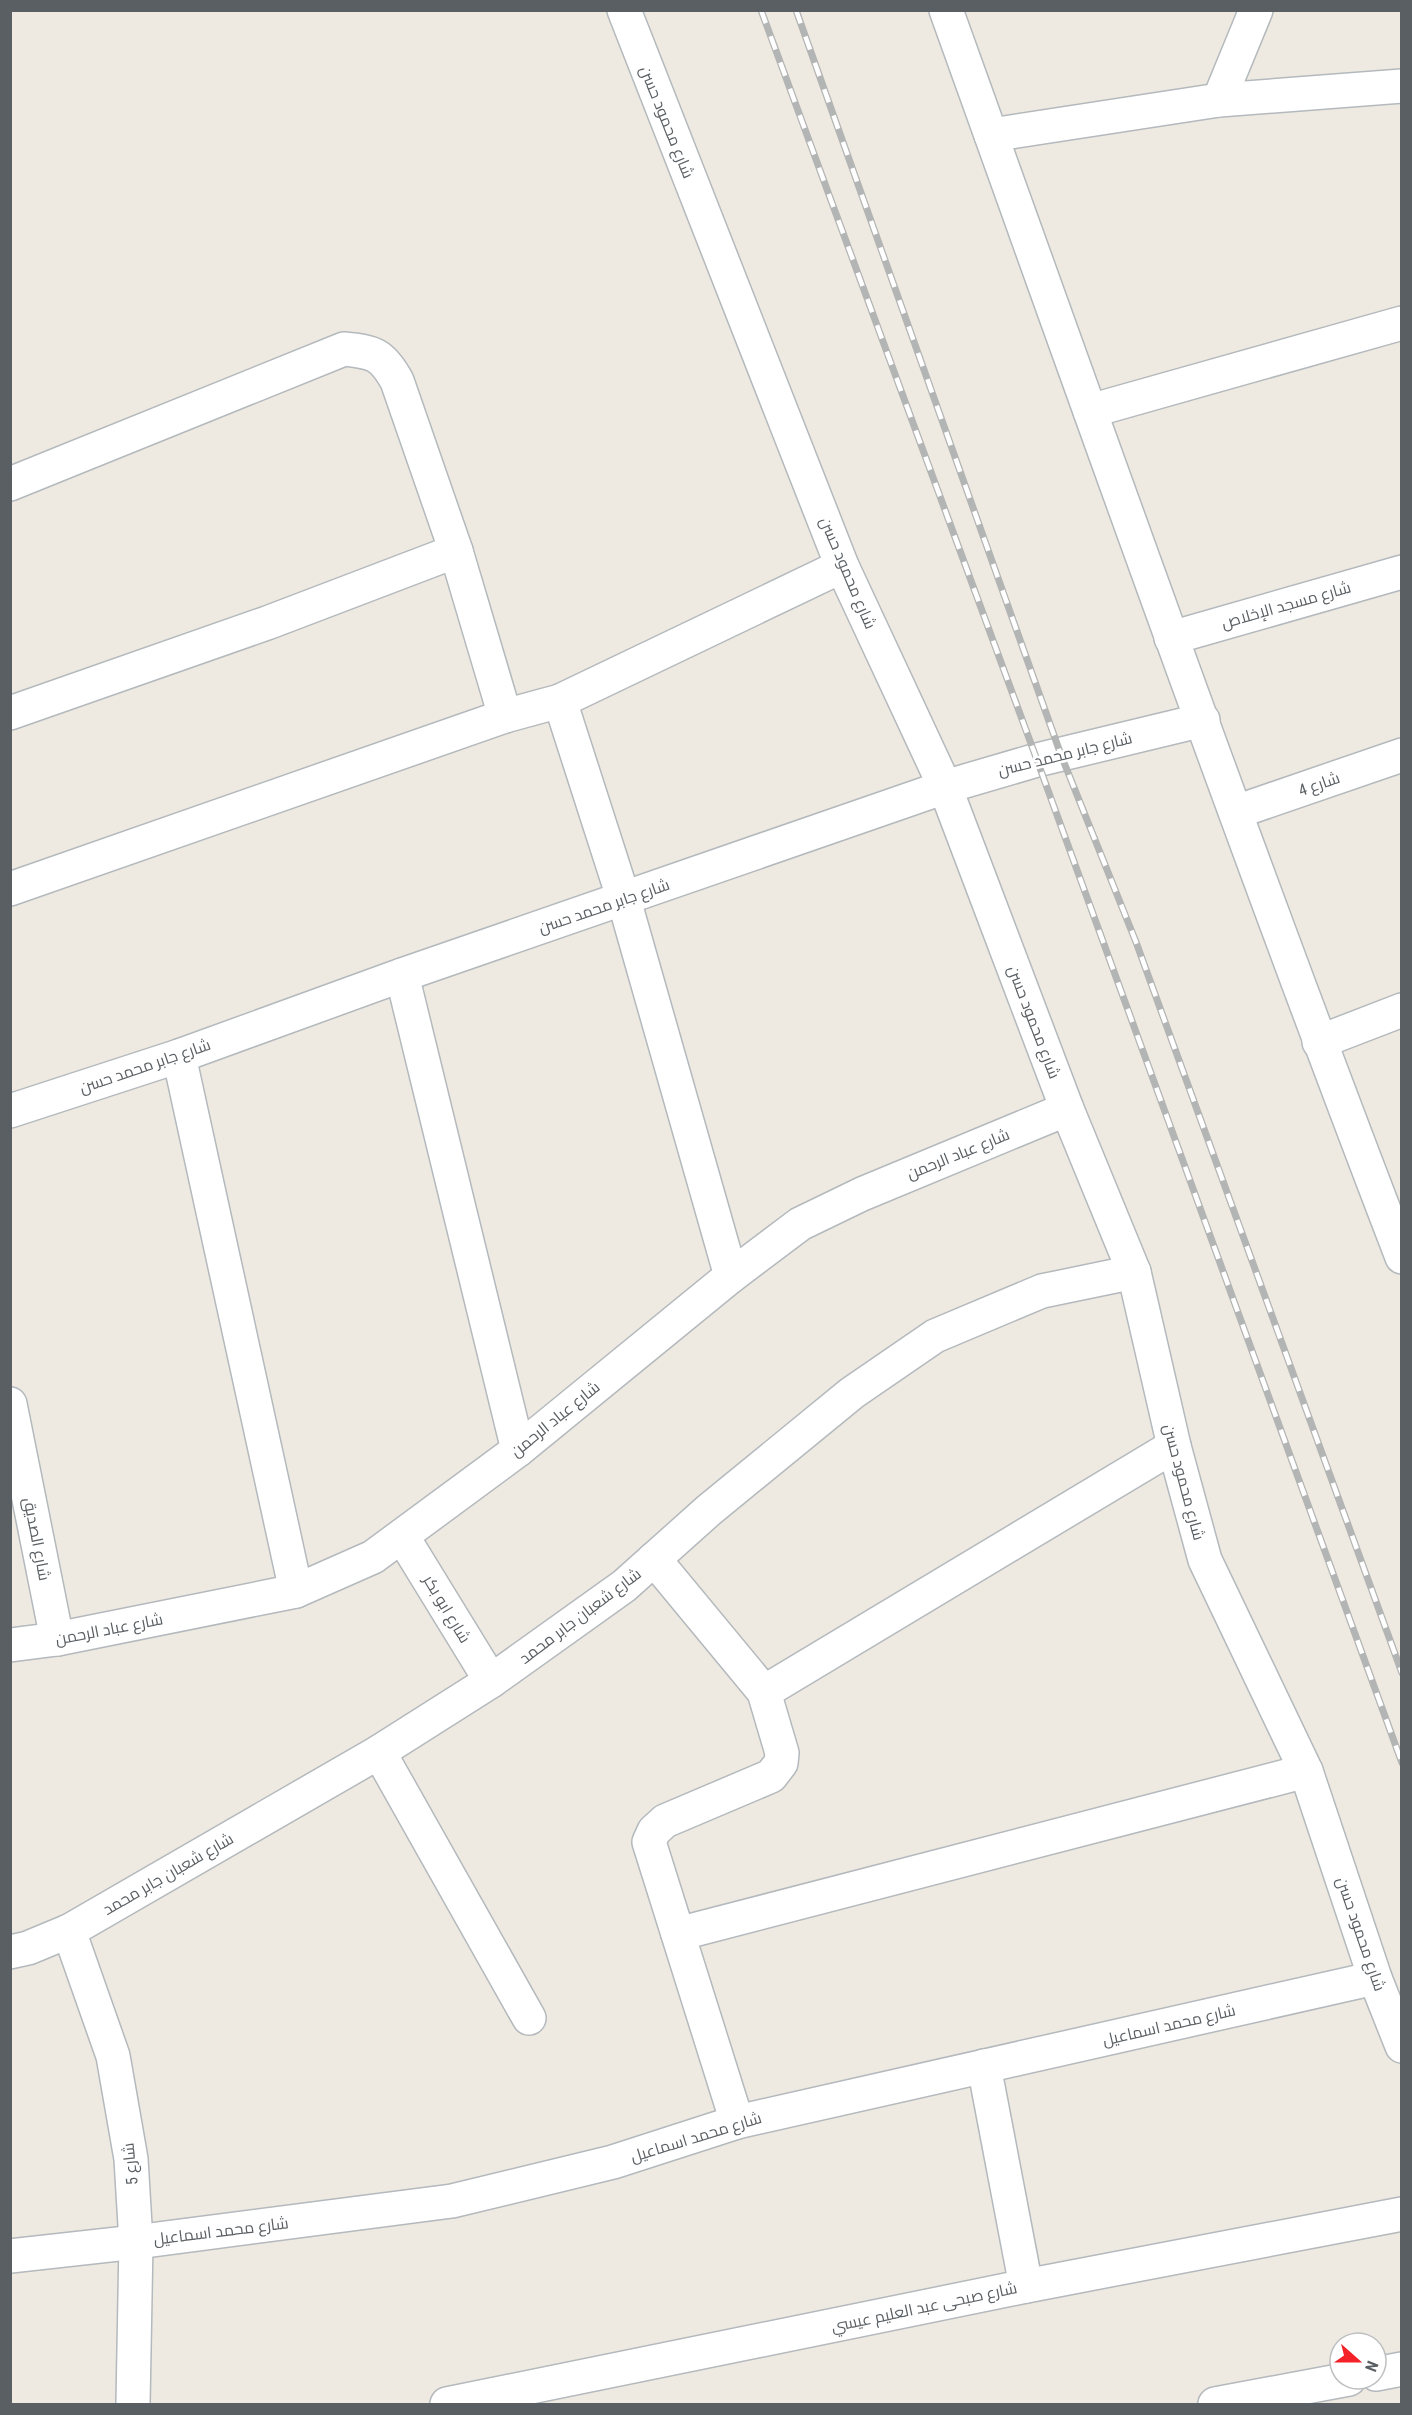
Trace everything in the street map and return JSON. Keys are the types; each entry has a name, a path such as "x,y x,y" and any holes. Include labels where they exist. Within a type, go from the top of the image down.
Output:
{"street":[{"name":"شارع محمود حسن","path":"624,10 842,566 945,787 1067,1109 1134,1272 1174,1446 1205,1560 1306,1771 1375,1978 1401,2046"},
{"path":"946,10 1171,638 1203,720 1319,1042 1401,1257"},
{"path":"1219,100 1256,10"},
{"path":"991,135 1219,100 1401,86"},
{"path":"1090,411 1401,323"},
{"path":"10,484 344,349 370,351 387,363 397,381 456,551 505,716"},
{"path":"10,713 286,616 456,551"},
{"path":"10,889 505,716 560,701 842,566"},
{"name":"شارع مسجد الإخلاص","path":"1171,638 1401,572"},
{"path":"560,701 624,900 731,1276"},
{"name":"شارع جابر محمد حسن","path":"10,1111 178,1056 402,975 945,787 1037,760 1203,720"},
{"name":"شارع 4","path":"1236,812 1401,755"},
{"path":"402,975 518,1450"},
{"path":"1319,1042 1401,1010"},
{"path":"178,1056 297,1591"},
{"name":"شارع عباد الرحمن","path":"10,1645 57,1639 297,1591 373,1557 518,1450 731,1276 800,1224 827,1209 1067,1109"},
{"name":"شارع شعبان جابر محمد","path":"10,1952 28,1948 69,1931 379,1752 491,1682 624,1587 710,1510 852,1393 935,1336 1042,1291 1134,1272"},
{"name":"شارع الصديق","path":"10,1404 57,1639"},
{"path":"764,1692 1174,1446"},
{"name":"شارع ابو بكر","path":"402,1536 491,1682"},
{"path":"654,1559 764,1692 782,1753 781,1763 771,1776 665,1821 654,1830 649,1842 737,2122"},
{"path":"379,1752 529,2018"},
{"path":"678,1934 1306,1771"},
{"name":"شارع 5","path":"69,1931 113,2056 130,2158 136,2242 133,2404"},
{"name":"شارع محمد اسماعيل","path":"10,2256 452,2201 613,2162 737,2122 1375,1978"},
{"path":"984,2066 1026,2286"},
{"name":"شارع صبحى عبد العليم عيسي","path":"447,2404 1026,2286 1401,2214"},
{"path":"1215,2404 1328,2383"}],"railway":[{"path":"761,10 1402,1763"},
{"path":"796,10 1061,755 1136,942 1402,1673"}]}
